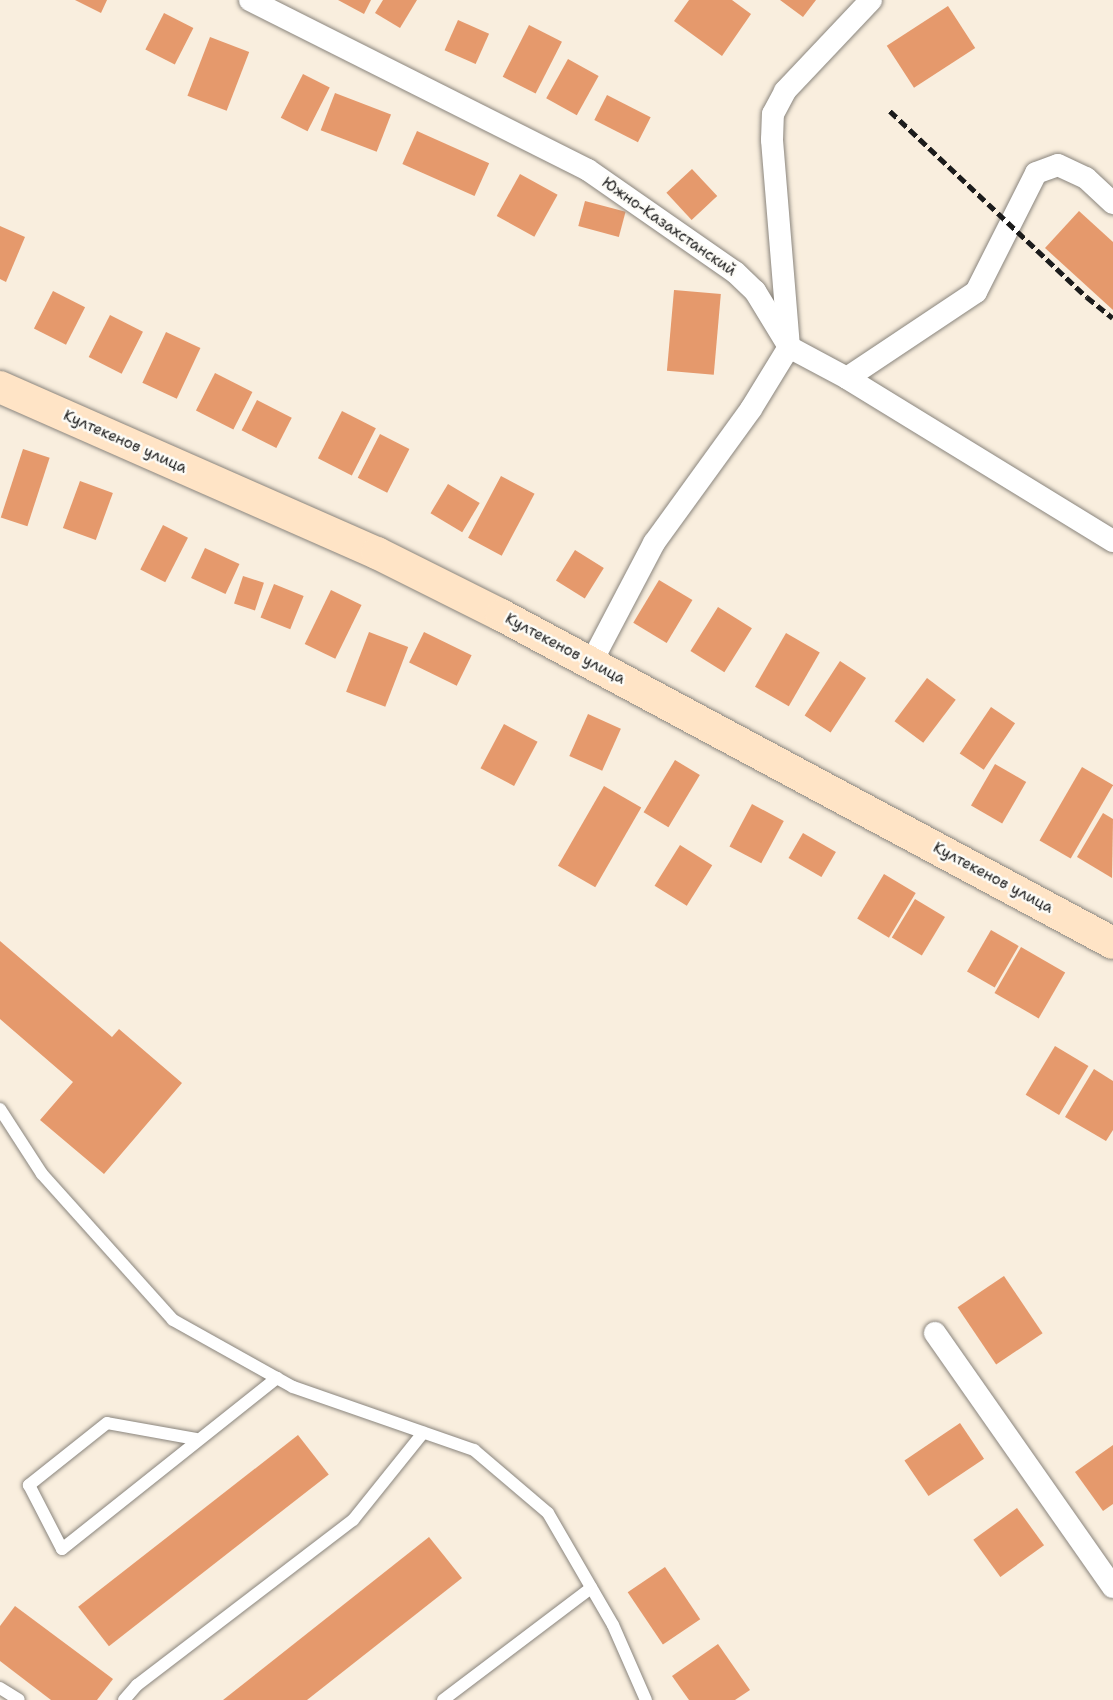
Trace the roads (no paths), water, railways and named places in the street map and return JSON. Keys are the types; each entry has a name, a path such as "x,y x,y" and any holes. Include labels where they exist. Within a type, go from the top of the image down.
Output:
{"street":[{"name":"Южно-Казахстанский","path":"250,0 588,170 735,272 755,291 789,347"},
{"path":"591,663 654,543 751,409 789,347 772,140 773,114 785,91 871,0"},
{"path":"847,378 976,292 1036,173 1058,165 1086,178 1113,203"},
{"path":"789,347 847,378 1113,542"},
{"name":"Култекенов улица","path":"0,387 377,553 591,663 1113,943"},
{"path":"935,1333 1113,1587"}],"lane":[{"path":"0,1109 42,1174 173,1320 293,1387 474,1450 548,1513 613,1625 646,1700"},
{"path":"196,1439 107,1423 29,1485 62,1549 196,1439 277,1378"},
{"path":"124,1700 137,1685 353,1520 423,1432"},
{"path":"442,1700 591,1588"},
{"path":"0,1688 19,1700"}],"railway":[{"path":"890,111 1087,297 1113,318"}]}
